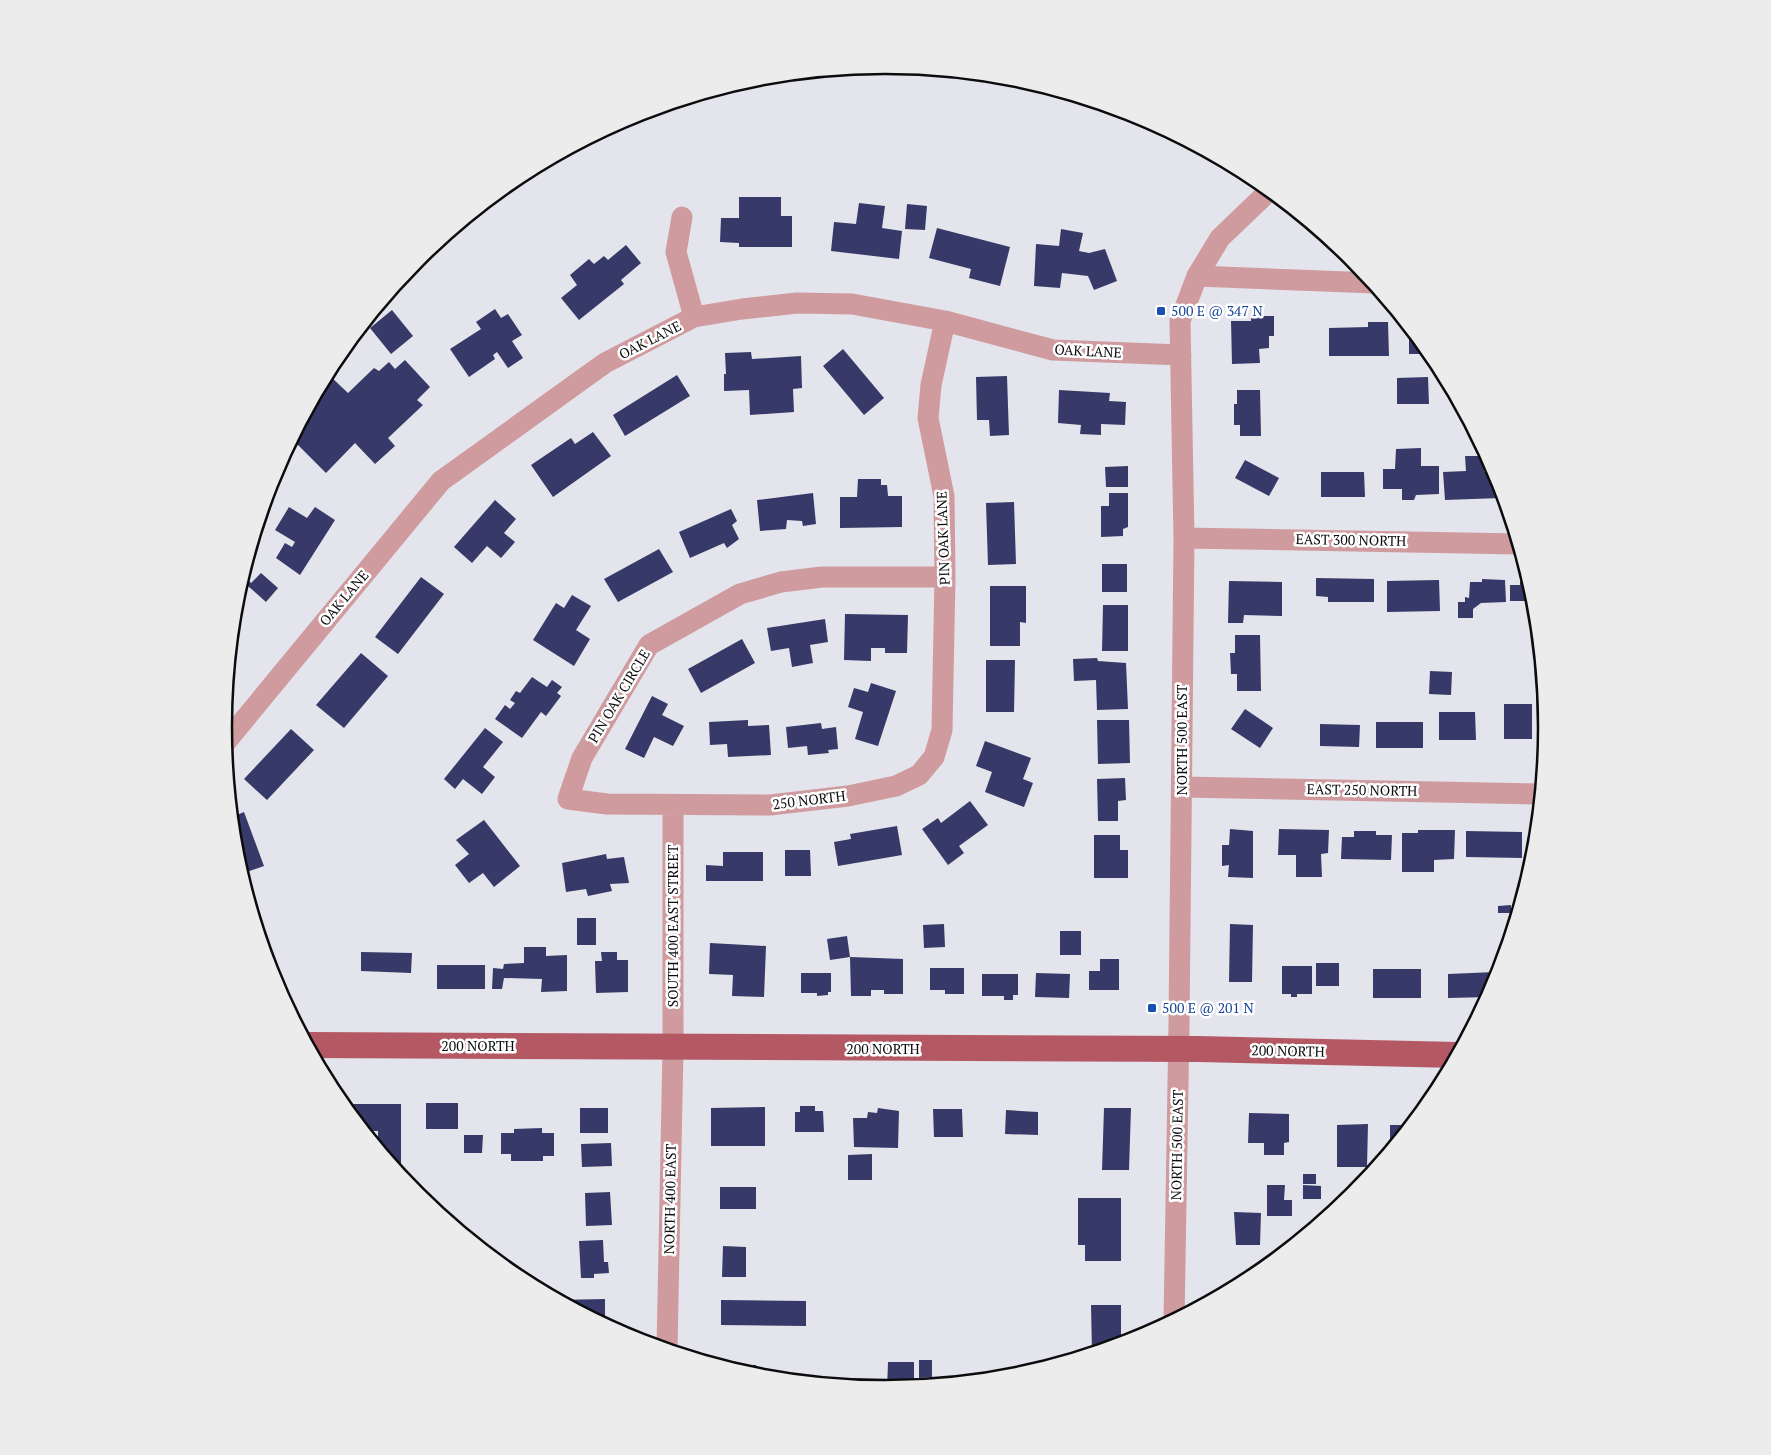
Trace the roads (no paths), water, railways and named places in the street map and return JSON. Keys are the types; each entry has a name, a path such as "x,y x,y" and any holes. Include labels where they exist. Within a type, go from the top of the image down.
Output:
{"main road":[{"name":"200 NORTH","path":"314,1045 1178,1050 1451,1055"}],"street":[{"name":"NORTH 500 EAST","path":"1174,1314 1184,538 1180,321 1197,276 1220,238 1264,195"},
{"path":"682,217 676,252 694,317"},
{"path":"1197,276 1364,283"},
{"name":"OAK LANE","path":"232,733 441,481 605,363 694,317 797,303 852,304 945,321 1053,350 1181,355"},
{"name":"PIN OAK LANE","path":"934,757 942,730 945,577 944,496 928,418 931,385 945,321"},
{"name":"EAST 300 NORTH","path":"1184,538 1513,544"},
{"name":"PIN OAK CIRCLE","path":"673,805 607,804 568,799 582,758 649,646 740,594 781,582 822,577 945,577"},
{"name":"250 NORTH","path":"673,805 770,805 848,796 896,786 919,775 934,757"},
{"name":"EAST 250 NORTH","path":"1182,787 1536,794"},
{"name":"SOUTH 400 EAST STREET","path":"672,1048 673,805"},
{"name":"NORTH 400 EAST","path":"667,1344 672,1048"}],"place":[{"name":"500 E @ 347 N","path":"1161,311"},
{"name":"500 E @ 201 N","path":"1152,1008"}]}
